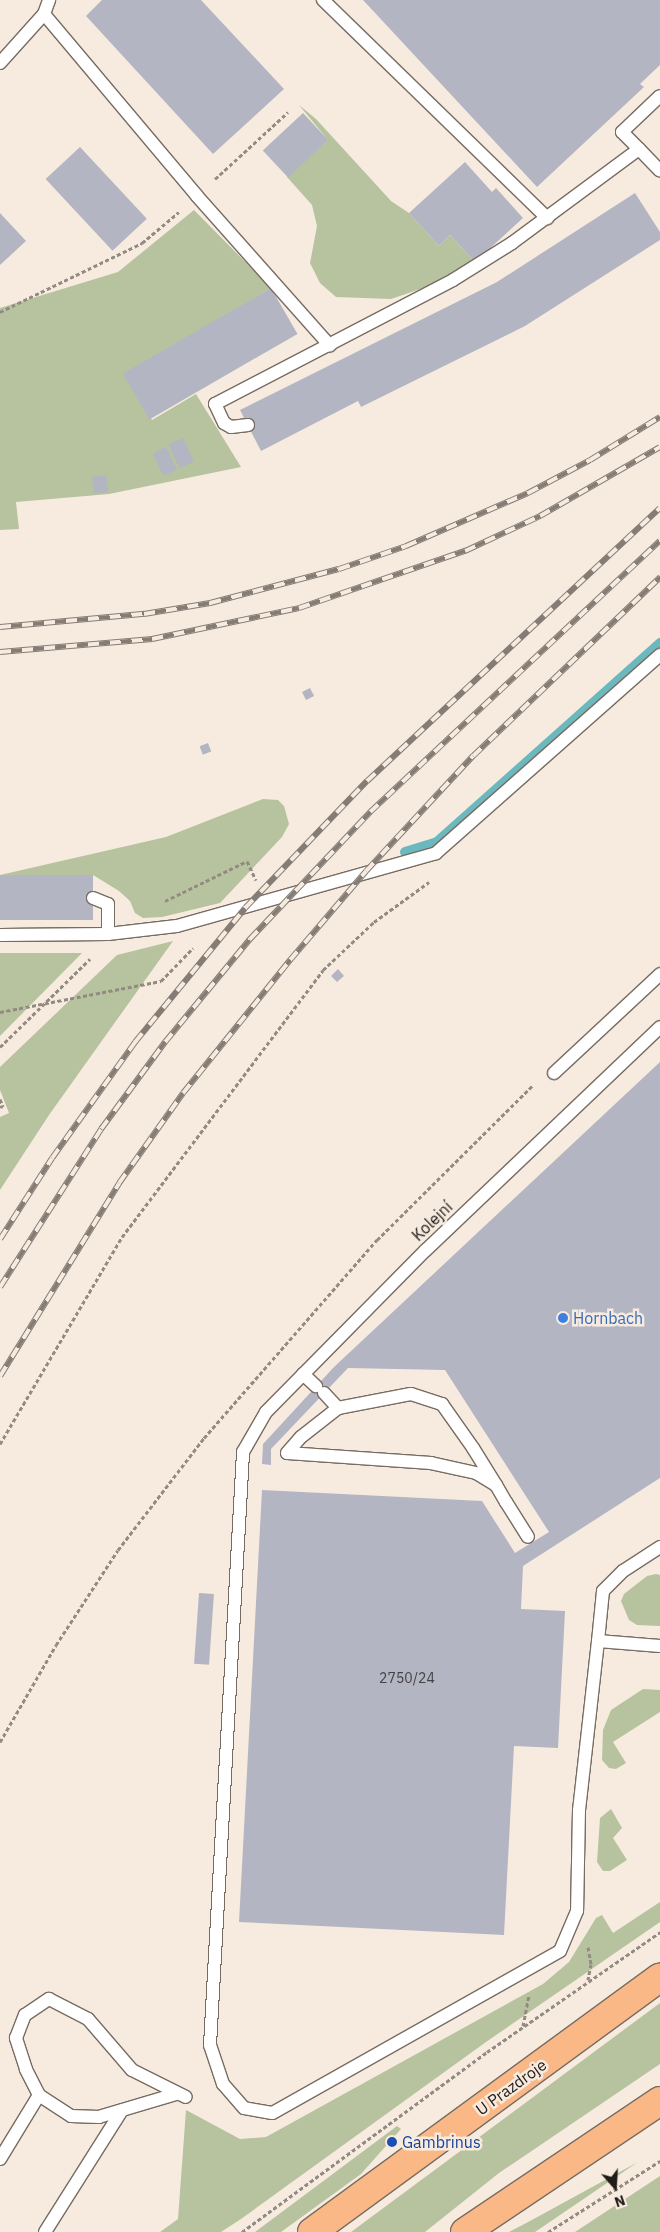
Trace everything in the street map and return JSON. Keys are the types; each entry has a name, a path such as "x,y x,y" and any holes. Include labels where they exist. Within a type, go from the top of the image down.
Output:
{"main road":[{"name":"U Prazdroje","path":"312,2232 660,1977"},
{"path":"465,2232 660,2101"}],"lane":[{"path":"0,64 44,14 49,0"},
{"path":"324,0 547,218"},
{"path":"44,14 197,196 330,346"},
{"path":"660,96 622,132 660,171"},
{"path":"248,425 231,427 224,423 215,404 330,346 453,280 547,218 639,149"},
{"path":"0,935 108,934 177,926 436,853 660,655"},
{"path":"93,898 108,904 108,934"},
{"path":"554,1073 660,974"},
{"name":"Kolejní","path":"598,1641 579,1810 577,1911 560,1951 272,2113 244,2108 223,2084 210,2045 243,1452 266,1412 303,1374 426,1250 660,1028"},
{"path":"303,1374 338,1408"},
{"path":"496,1485 476,1473 431,1463 287,1453 301,1437 338,1408 411,1394 442,1404 496,1485 528,1537"},
{"path":"658,1647 598,1641 603,1591 623,1571 660,1548"},
{"path":"49,1999 88,2020 132,2070 181,2096 99,2117 70,2116 39,2095 16,2038 25,2015 49,1999"},
{"path":"0,2159 39,2095"},
{"path":"45,2232 122,2110"}],"path":[{"path":"0,312 142,243 197,196 288,112"},
{"path":"0,1444 122,1237 323,970 374,922 430,881 448,843"},
{"path":"0,1047 97,952 108,934"},
{"path":"0,1099 3,1106 0,1107"},
{"path":"242,2232 487,2052 660,1932"},
{"path":"548,2232 660,2161"}],"green space":[{"path":"299,105 316,119 391,201 409,213 439,246 450,235 475,262 429,286 391,299 336,297 320,283 310,263 317,226 312,205 287,177 328,140"},
{"path":"194,210 271,288 125,375 152,420 196,394 241,467 109,494 16,502 19,529 0,530 0,308 118,272"},
{"path":"263,799 278,800 284,806 289,824 282,837 220,903 162,917 143,918 135,913 130,901 119,891 93,875 0,875 166,837"},
{"path":"173,941 49,1115 0,1190 0,1117 9,1113 0,1090 0,1067 117,955"},
{"path":"0,953 82,953 0,1036"},
{"path":"660,1575 660,1626 637,1625 629,1620 621,1601 624,1594 647,1576"},
{"path":"643,1689 660,1690 660,1712 613,1742 626,1763 616,1769 609,1768 602,1760 603,1730 611,1710"},
{"path":"611,1809 622,1828 613,1838 627,1860 610,1871 603,1871 597,1862 600,1818"},
{"path":"660,1902 660,1922 486,2042 241,2219 221,2232 160,2232 178,2219 186,2110 240,2139 266,2137 543,1984 569,1962 596,1918 602,1915 613,1933"},
{"path":"660,2003 660,2064 499,2173 425,2232 351,2232"},
{"path":"397,2126 401,2129 361,2174 281,2232 255,2232"},
{"path":"638,2162 535,2232 509,2232 530,2221"},
{"path":"660,2176 660,2232 575,2232"}],"building":[{"path":"102,0 201,0 284,89 213,154 86,16"},
{"path":"363,0 660,0 660,65 640,84 644,87 537,187"},
{"path":"303,113 328,140 288,178 263,151"},
{"path":"80,147 147,219 112,251 46,179"},
{"path":"465,162 492,192 496,188 523,218 475,262 450,235 439,246 409,213"},
{"path":"635,193 660,232 660,240 525,326 361,407 358,401 261,451 240,410 497,282"},
{"path":"0,213 26,241 0,265"},
{"path":"271,288 298,334 149,419 123,374"},
{"path":"183,438 194,462 179,468 168,445"},
{"path":"166,447 177,469 163,476 153,454"},
{"path":"106,475 108,492 94,494 92,477"},
{"path":"310,688 314,696 306,700 302,692"},
{"path":"208,743 211,751 203,755 200,746"},
{"path":"0,875 93,875 93,920 0,920"},
{"path":"338,969 344,976 337,982 331,976"},
{"path":"660,1062 660,1478 523,1566 521,1609 565,1611 558,1748 514,1746 504,1935 239,1922 262,1490 482,1501 515,1553 549,1532 445,1370 348,1368 271,1449 271,1465 262,1464 263,1444 334,1367"},
{"path":"199,1593 214,1594 209,1665 194,1664"}],"waterway":[{"path":"405,852 437,842 660,643"}],"railway":[{"path":"0,627 144,614 210,603 339,569 406,546 528,493 590,460 660,417"},
{"path":"0,652 152,639 299,608 465,551 540,516 660,447"},
{"path":"0,1239 52,1158 135,1042 245,908 367,781 660,508"},
{"path":"0,1287 101,1129 165,1042 250,939 370,812 660,541"},
{"path":"0,1376 119,1183 183,1093 290,960 366,871 473,756 660,577"}],"place":[{"name":"Hornbach","path":"563,1318"},
{"name":"Gambrinus","path":"392,2142"}]}
